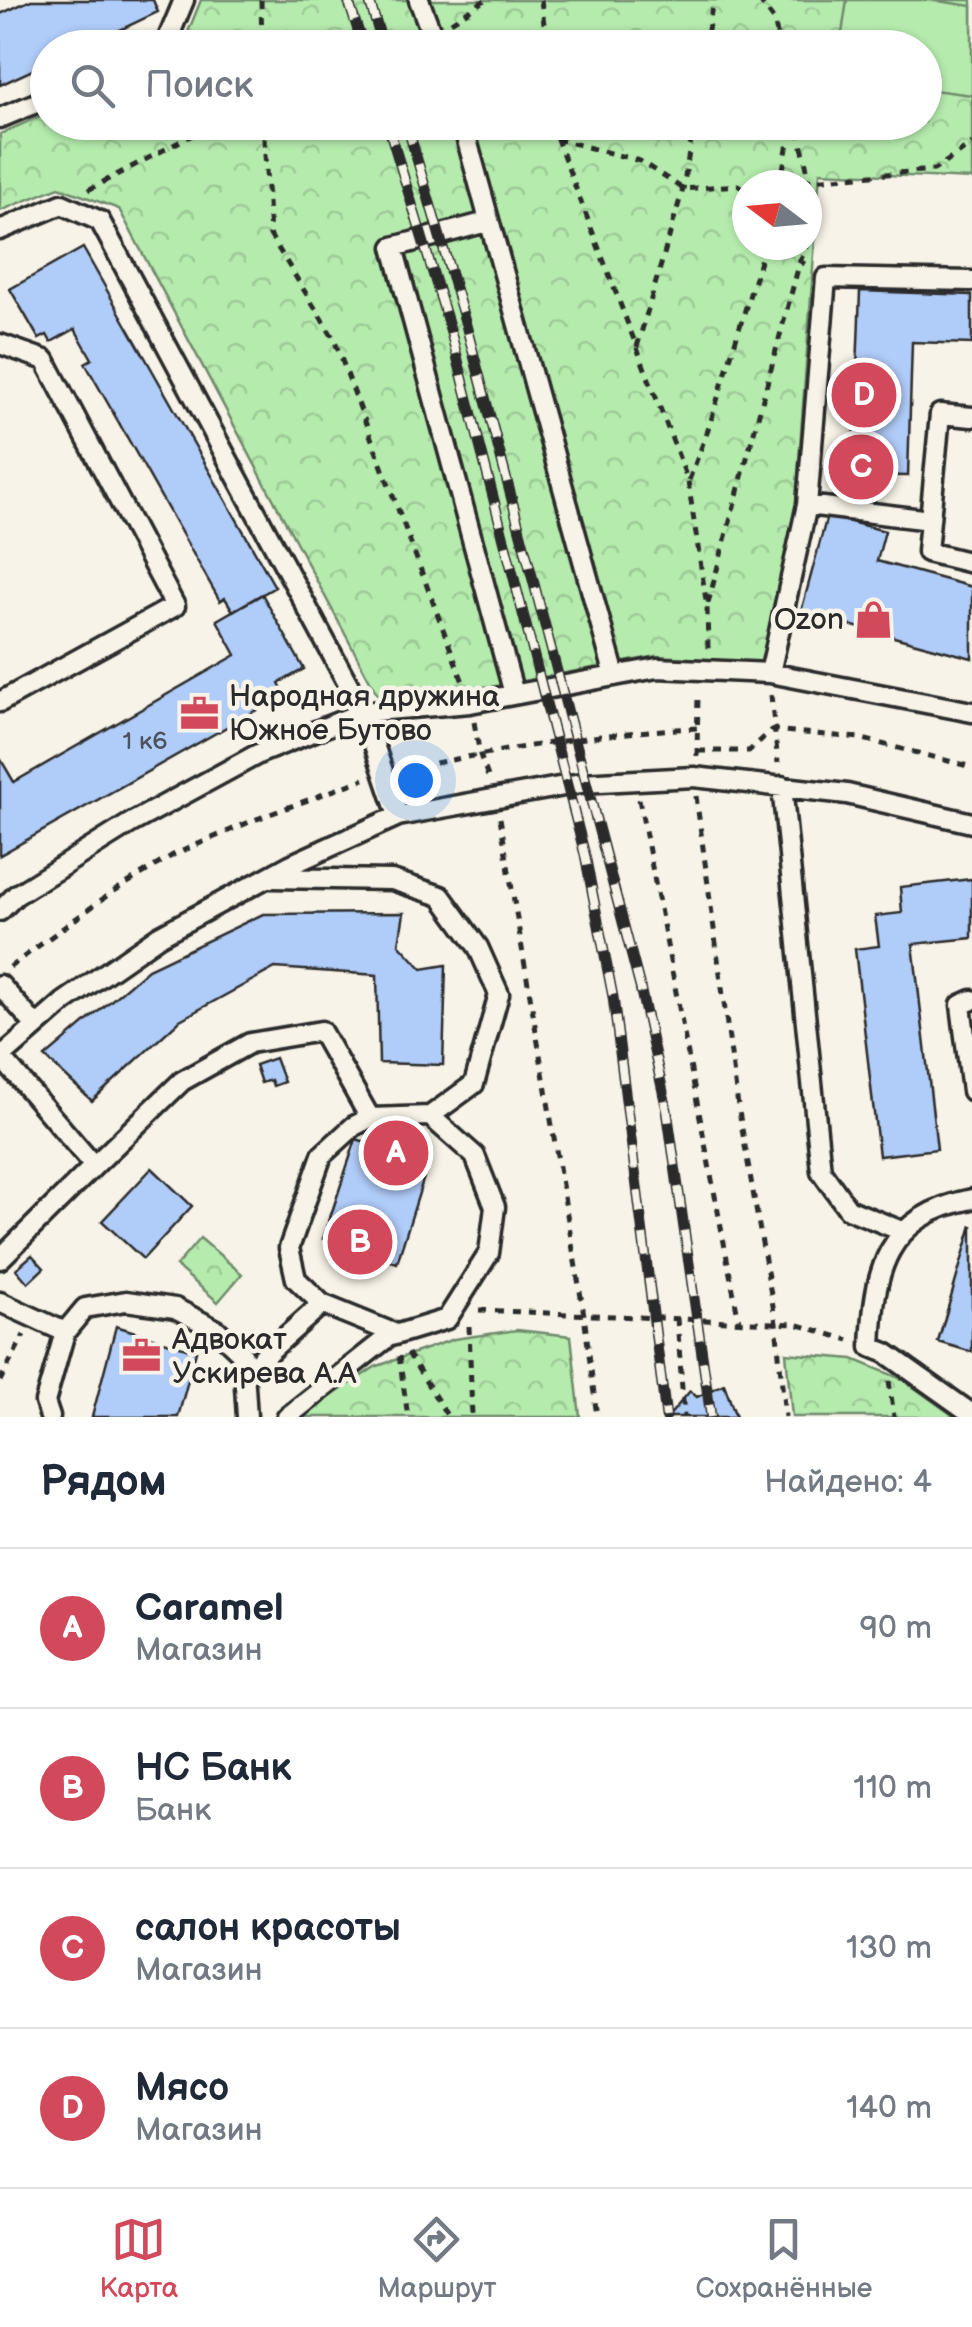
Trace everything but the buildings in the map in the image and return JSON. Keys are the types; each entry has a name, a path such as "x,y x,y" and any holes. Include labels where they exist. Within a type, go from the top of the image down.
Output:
{"lane":[{"path":"172,30 184,0"},
{"path":"419,0 431,30"},
{"path":"0,118 30,106"},
{"path":"466,140 616,676"},
{"path":"0,230 62,204 100,220 363,712 398,816"},
{"path":"487,222 393,248 514,694"},
{"path":"770,673 807,505 826,278 972,281"},
{"path":"0,344 45,360 174,606 0,702"},
{"path":"972,417 940,414 928,552 972,562"},
{"path":"807,505 930,520"},
{"path":"0,911 16,895 147,815 258,754 363,712 470,703 657,668 770,673 972,712"},
{"path":"94,1166 1,1057 64,1002 159,936 266,878 398,816 580,783 694,778 847,794 972,822"},
{"path":"782,786 821,1172 848,1208 904,1232"},
{"path":"266,878 392,880 440,896 478,947 499,994 474,1084 430,1116 370,1118 354,1126 322,1155 289,1248 296,1279 322,1304 396,1334"},
{"path":"0,985 36,1026"},
{"path":"972,1000 961,1005 972,1091"},
{"path":"0,1260 182,1081 250,1043 321,1031 370,1118"},
{"path":"286,1417 388,1336 447,1319 489,1253 495,1207 475,1156 430,1116"},
{"path":"972,1200 951,1203 927,1214 904,1232 886,1258 876,1284 871,1348 886,1353 972,1413"},
{"path":"50,1417 45,1402 64,1332 85,1308 126,1300 175,1308 217,1330 242,1355 246,1417"},
{"path":"0,1302 64,1332"},
{"path":"244,1374 322,1304"}],"path":[{"path":"261,0 262,30"},
{"path":"542,0 545,30"},
{"path":"708,30 713,0"},
{"path":"759,0 774,20 776,30"},
{"path":"62,204 183,140"},
{"path":"558,140 640,161 683,189 732,185"},
{"path":"558,140 688,481 707,607 708,670 698,686 694,778 738,1106 776,1323 785,1417"},
{"path":"636,350 683,189 691,140"},
{"path":"783,170 790,140"},
{"path":"798,140 805,170"},
{"path":"822,182 934,170 972,144"},
{"path":"688,481 708,430 760,260"},
{"path":"707,607 801,260"},
{"path":"770,673 772,730 782,786"},
{"path":"0,976 108,895 172,855 254,820 384,774 545,743 698,728"},
{"path":"698,751 749,751 772,730 859,738 972,767"},
{"path":"636,781 739,1321"},
{"path":"472,1417 468,1313 485,1308 796,1324 871,1348"},
{"path":"584,1314 597,1417"},
{"path":"677,1318 684,1417"},
{"path":"0,1381 33,1320"},
{"path":"396,1334 408,1417"},
{"path":"396,1334 448,1417"}],"green space":[{"path":"201,0 972,0 972,179 822,170 732,170 732,260 814,260 796,502 763,663 657,656 496,686 377,694 119,209 59,187 0,211 0,134 30,121 30,140 942,140 942,30 189,30"},
{"path":"847,0 931,0 972,6 972,95 942,91 942,30 843,30"},
{"path":"200,1238 242,1274 218,1302 176,1266"},
{"path":"517,1330 571,1336 580,1417 300,1417 375,1367 454,1339"},
{"path":"786,1353 853,1359 902,1379 955,1417 792,1417"}],"railway":[{"path":"348,0 358,30"},
{"path":"369,0 378,30"},
{"path":"392,140 450,329 585,855 613,997 666,1417"},
{"path":"411,140 466,325 640,987 667,1110 711,1417"}],"place":[{"name":"Мясо","path":"864,395"},
{"name":"салон красоты","path":"861,467"},
{"name":"Ozon","path":"874,619"},
{"name":"Народная дружина Южное Бутово","path":"199,713"},
{"name":"Caramel","path":"396,1153"},
{"name":"НС Банк","path":"360,1242"},
{"name":"Адвокат Ускирева А.А","path":"142,1356"}]}
